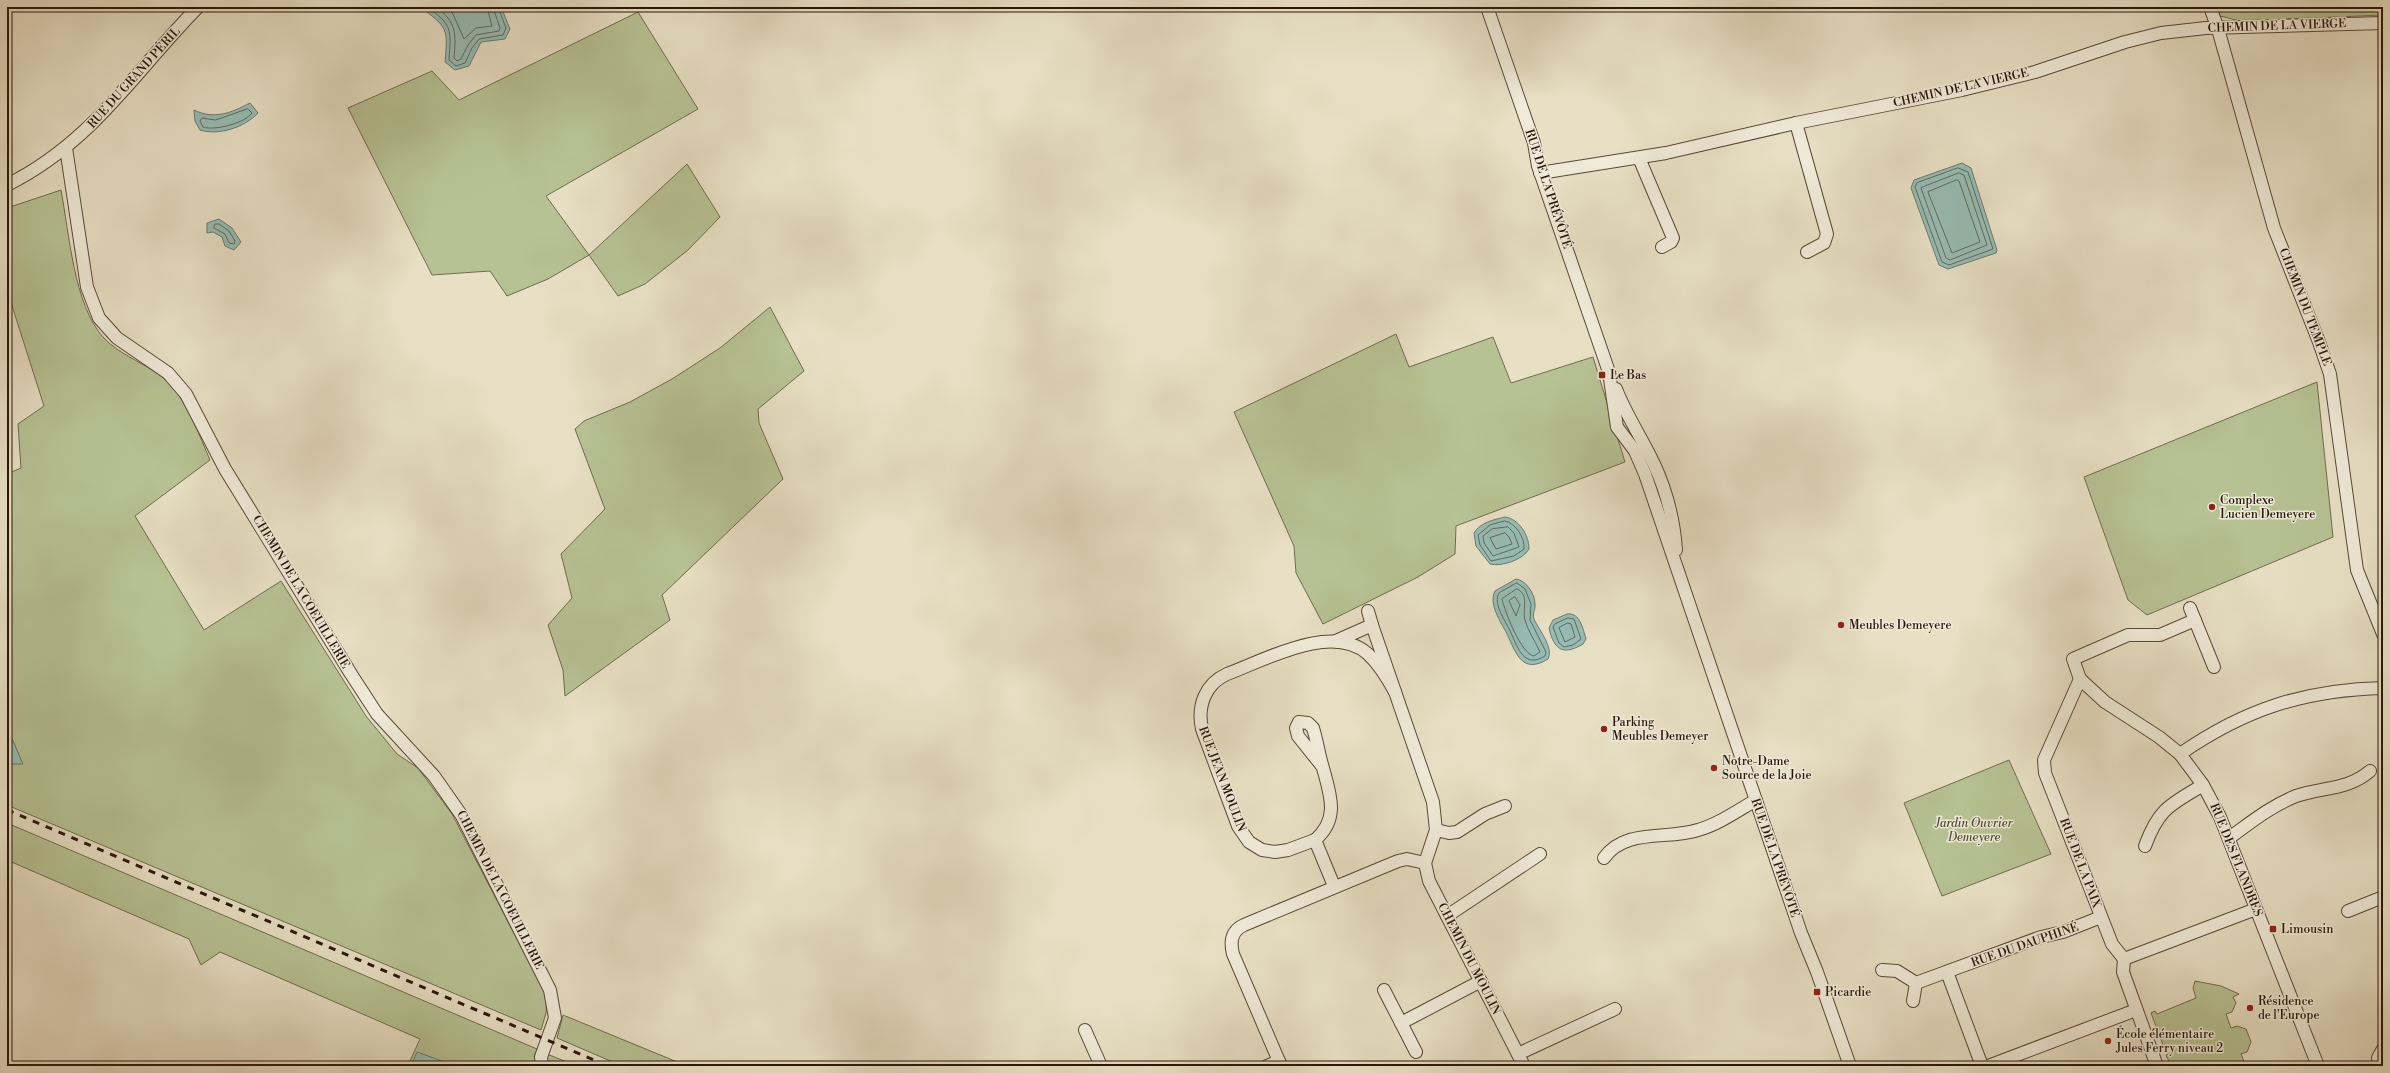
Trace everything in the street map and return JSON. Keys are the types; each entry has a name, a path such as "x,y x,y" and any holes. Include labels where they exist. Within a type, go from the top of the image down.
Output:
{"street":[{"name":"RUE DU GRAND PÉRIL","path":"7,185 66,148 111,106 168,39 198,7"},
{"name":"RUE DE LA PRÉVÔTÉ","path":"1486,7 1534,143 1540,173 1609,372 1615,421 1620,432 1635,451 1646,474 1680,580 1801,933 1817,972 1850,1066"},
{"name":"CHEMIN DU TEMPLE","path":"2210,7 2218,29 2274,228 2320,342 2330,374 2356,570 2383,634"},
{"name":"CHEMIN DE LA VIERGE","path":"1540,173 1639,158 1796,123 1928,97 2021,76 2125,42 2155,34 2218,29 2383,23"},
{"path":"1796,123 1827,234 1824,243 1807,252"},
{"name":"CHEMIN DE LA COEUILLERIE","path":"66,148 84,269 94,310 110,332 168,373 186,394 226,469 377,714 434,776 455,804 484,855 550,990 555,1012 554,1022 541,1057 542,1066"},
{"path":"1639,158 1673,238 1671,242 1662,247"},
{"path":"2190,608 2214,667"},
{"name":"RUE JEAN MOULIN","path":"1368,611 1433,802 1436,830"},
{"path":"2080,679 2073,659 2128,635 2157,636 2195,620"},
{"name":"RUE JEAN MOULIN","path":"1315,840 1288,850 1275,852 1262,850 1244,837 1202,729 1200,710 1206,692 1221,677 1304,645 1336,641 1372,625"},
{"name":"RUE JEAN MOULIN","path":"1336,641 1351,644 1368,654 1386,676 1395,692"},
{"name":"RUE DES FLANDRES","path":"2080,679 2105,702 2159,737 2180,754 2203,785 2217,809 2229,838 2318,1066"},
{"name":"RUE DE LA PAIX","path":"2080,679 2043,763 2048,780 2112,944 2124,959"},
{"path":"2180,754 2228,723 2276,704 2331,691 2383,688"},
{"path":"1322,766 1332,808 1327,825 1315,840 1334,886"},
{"path":"2229,838 2263,814 2288,800 2313,792 2351,784 2370,771"},
{"path":"2145,846 2154,822 2161,813 2203,785"},
{"path":"1604,858 1618,844 1639,838 1677,835 1697,830 1719,822 1756,800"},
{"path":"1267,1066 1280,1064 1233,954 1232,937 1240,927 1334,886 1398,861 1407,859 1425,863 1436,830 1448,833 1457,832 1485,814 1505,806"},
{"path":"1447,916 1540,854"},
{"name":"CHEMIN DU MOULIN","path":"1425,863 1426,874 1524,1066"},
{"path":"2348,911 2383,897"},
{"path":"2157,1066 2123,972 2124,959 2256,909"},
{"name":"RUE DU DAUPHINÉ","path":"1916,983 2041,937 2063,932 2102,917"},
{"path":"1882,970 1897,971 1916,983 1913,1001"},
{"path":"1947,972 1982,1066"},
{"path":"1401,1023 1481,981"},
{"path":"1384,990 1416,1052"},
{"path":"1518,1054 1615,1009"},
{"path":"1988,1066 2136,1010"},
{"path":"1085,1030 1101,1066"},
{"path":"2380,1066 2378,1058 2383,1049"}],"green space":[{"path":"2217,7 2383,7 2383,15 2240,21 2220,16"},
{"path":"638,12 698,109 546,196 589,255 548,279 507,296 490,271 432,275 348,108 432,71 459,100"},
{"path":"687,164 720,217 688,250 645,284 618,296 589,255"},
{"path":"61,190 70,247 79,288 93,323 109,343 163,378 176,391 187,410 210,460 135,516 204,630 281,581 366,716 397,754 418,768 452,814 547,997 546,1013 541,1030 7,805 7,764 22,763 7,727 7,474 21,468 18,424 44,406 7,290 7,208"},
{"path":"770,307 804,371 758,409 759,423 783,479 662,595 670,620 565,696 563,670 548,625 572,598 561,554 605,509 575,429 584,421 630,402 672,379 720,348"},
{"path":"1396,334 1409,367 1493,337 1511,383 1593,357 1625,462 1456,526 1455,554 1418,577 1323,624 1296,573 1294,546 1234,412"},
{"name":"Complexe Lucien Demeyere","path":"2317,382 2333,537 2147,615 2128,600 2084,477"},
{"name":"Jardin Ouvrier Demeyere","path":"2009,760 2051,854 1942,896 1904,803"},
{"path":"7,823 537,1049 534,1057 543,1063 547,1054 577,1066 412,1066 410,1061 420,1039 220,952 201,965 189,939 7,860"},
{"path":"2195,981 2221,986 2239,994 2233,997 2236,1003 2232,1012 2226,1014 2231,1028 2237,1026 2246,1029 2251,1042 2247,1052 2241,1054 2246,1066 2171,1066 2166,1055 2173,1051 2171,1047 2165,1050 2151,1013 2155,1011 2157,1014 2196,998 2193,988"},
{"path":"563,1015 687,1066 622,1066 557,1038"}],"water":[{"path":"420,7 501,7 510,29 505,39 481,42 469,66 455,70 445,62 446,35 441,24"},
{"path":"250,103 258,113 253,118 231,129 207,132 200,130 195,121 194,110 209,115 215,115 236,110"},
{"path":"1962,163 1971,168 1997,250 1996,253 1948,269 1939,265 1911,188 1914,180"},
{"path":"219,219 232,228 241,242 234,250 225,246 222,237 213,232 207,233 207,223"},
{"path":"1505,517 1515,521 1522,528 1529,544 1529,549 1522,556 1511,562 1495,565 1490,564 1476,546 1474,533 1480,526 1492,520"},
{"path":"1516,579 1523,582 1532,592 1535,600 1533,615 1534,619 1548,644 1548,659 1532,665 1521,660 1517,654 1499,619 1493,602 1495,591"},
{"path":"1567,614 1571,614 1578,618 1586,639 1583,644 1570,650 1560,649 1557,646 1549,628 1553,620"},
{"path":"7,727 23,764 7,764"},
{"path":"417,1052 456,1066 418,1066 413,1061"}],"railway":[{"path":"7,810 608,1066"}],"place":[{"name":"Le Bas","path":"1602,375"},
{"name":"Complexe Lucien Demeyere","path":"2212,507"},
{"name":"Meubles Demeyere","path":"1841,625"},
{"name":"Parking Meubles Demeyer","path":"1604,729"},
{"name":"Notre-Dame Source de la Joie","path":"1714,768"},
{"name":"Limousin","path":"2273,929"},
{"name":"Picardie","path":"1817,992"},
{"name":"Résidence de l'Europe","path":"2250,1008"},
{"name":"École élémentaire Jules Ferry niveau 2","path":"2108,1041"}]}
